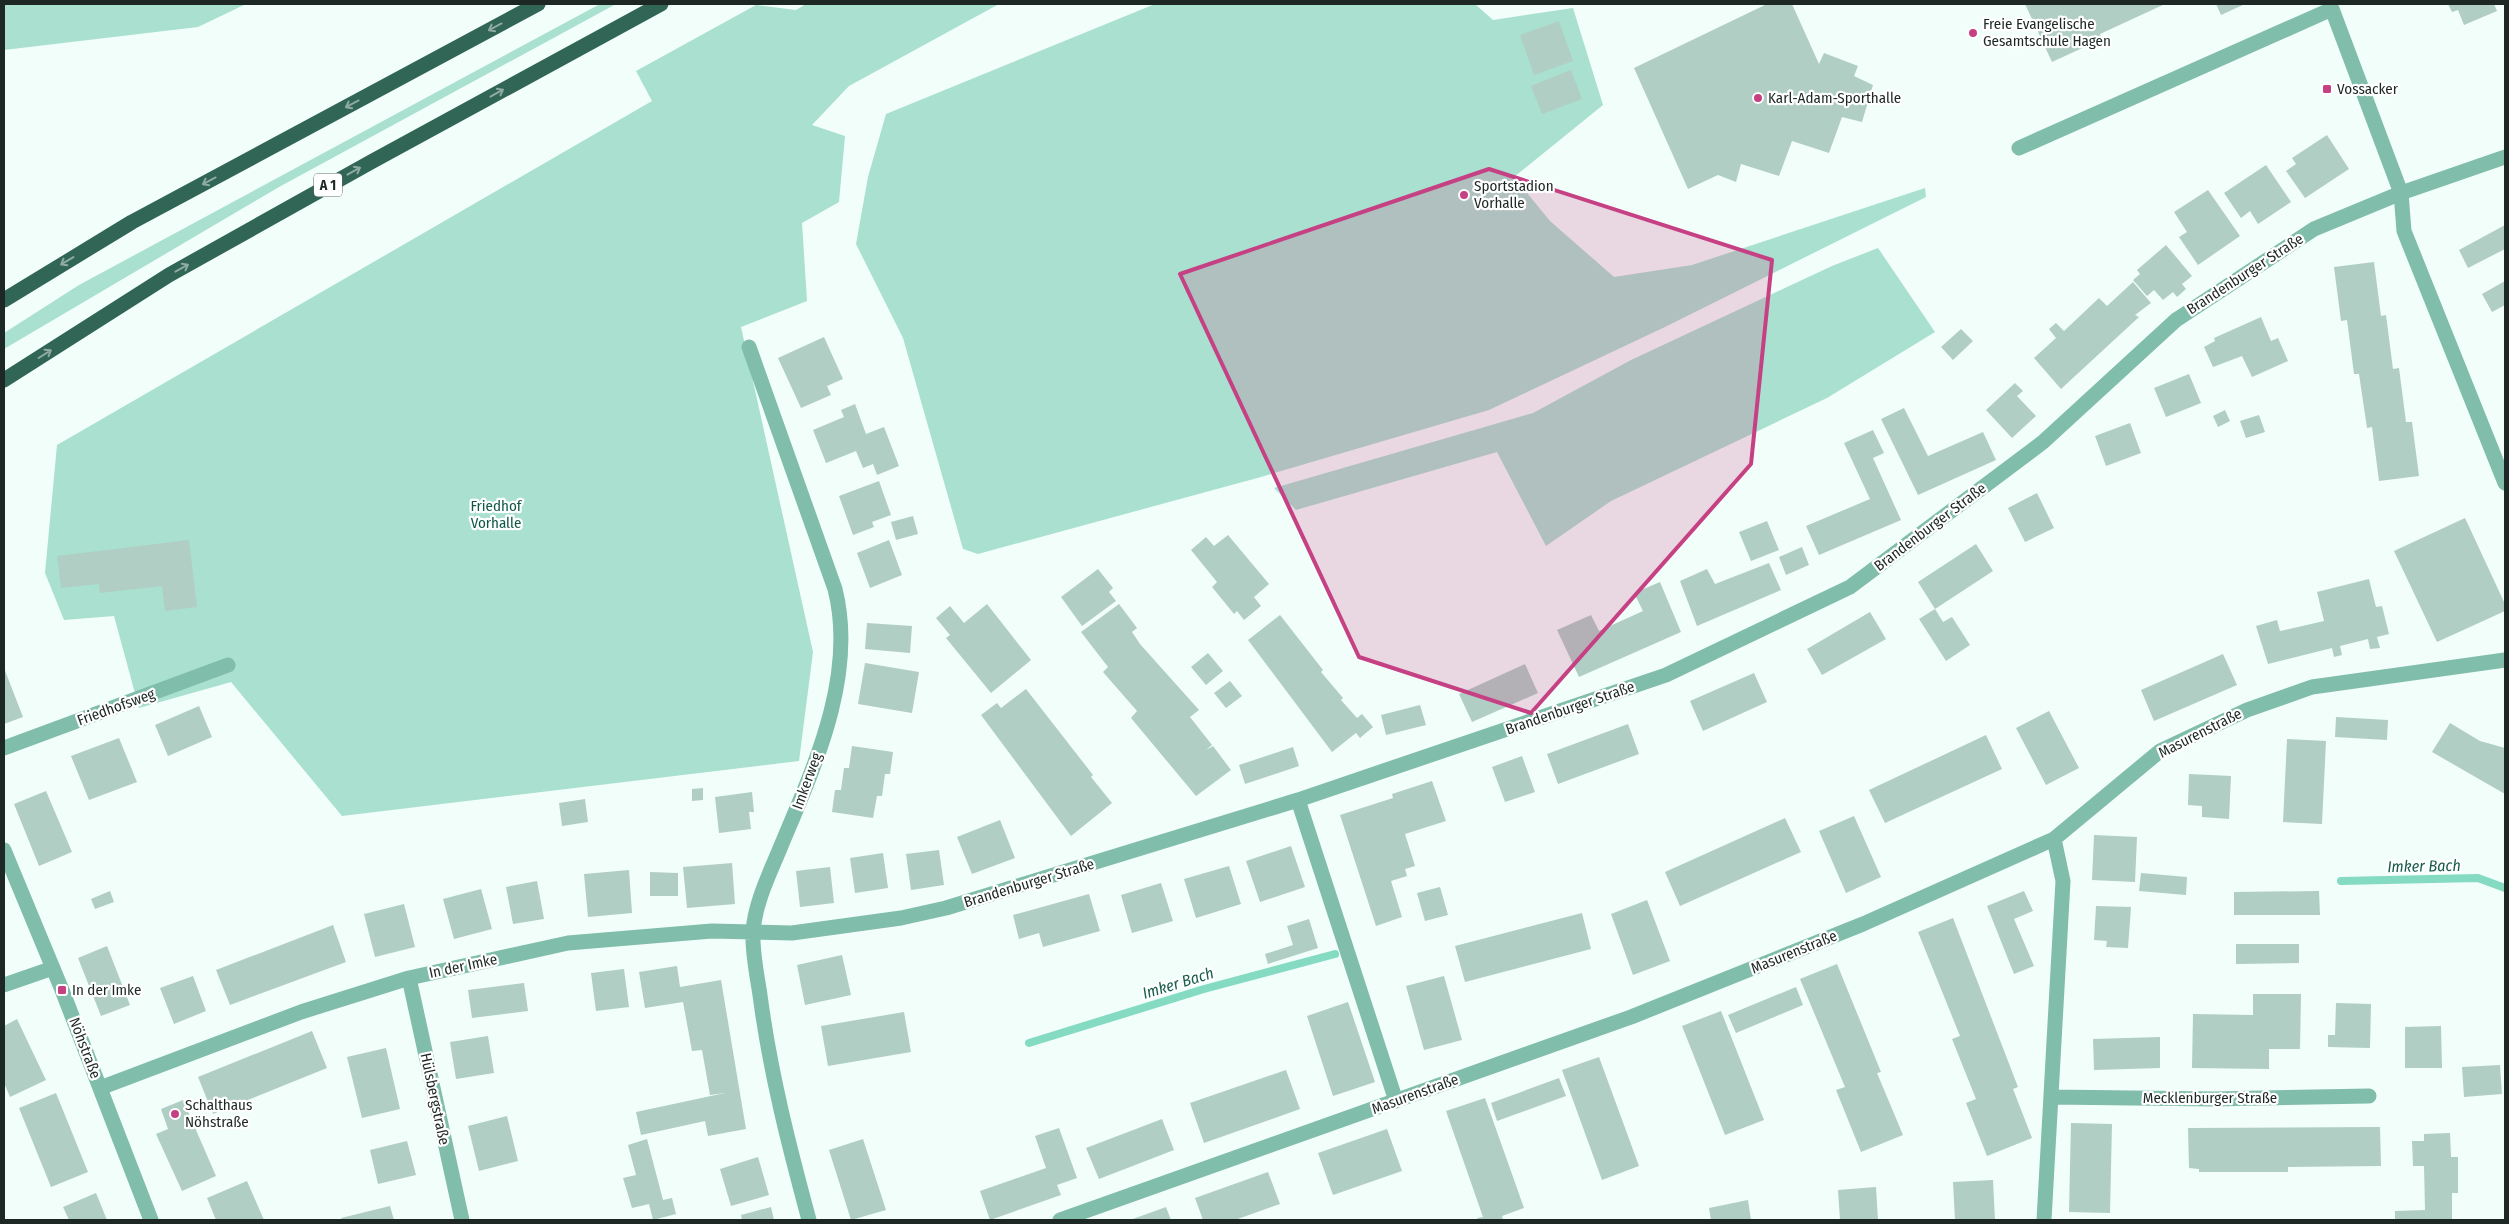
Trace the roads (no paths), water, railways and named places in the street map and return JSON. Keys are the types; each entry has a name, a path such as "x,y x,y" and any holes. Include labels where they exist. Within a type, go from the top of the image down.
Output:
{"highway":[{"path":"4,300 132,222 538,4"},
{"name":"A 1","path":"4,380 169,275 370,162 661,4"}],"street":[{"path":"2019,148 2332,9 2401,193 2404,231 2505,484"},
{"name":"Brandenburger Straße","path":"753,932 792,933 900,918 946,908 1298,800 1666,675 1850,587 2043,442 2176,320 2314,229 2401,193 2505,157"},
{"name":"Imkerweg","path":"749,347 835,589 841,612 838,683 813,768 758,904 753,932 766,1039 785,1128 808,1220"},
{"name":"Masurenstraße","path":"1060,1220 1631,1017 1863,924 2054,839 2160,751 2247,710 2312,687 2505,660"},
{"name":"Friedhofsweg","path":"4,748 228,665"},
{"path":"1298,800 1396,1101"},
{"path":"2044,1220 2063,882 2054,839"},
{"name":"Nöhstraße","path":"4,850 53,968 151,1220"},
{"name":"In der Imke","path":"100,1088 301,1012 409,978 568,943 712,931 753,932"},
{"path":"4,985 53,968"},
{"name":"Hülsbergstraße","path":"409,978 462,1220"},
{"name":"Mecklenburger Straße","path":"2052,1097 2214,1099 2369,1096"}],"waterway":[{"name":"Imker Bach","path":"2341,881 2478,878 2505,888"},
{"name":"Imker Bach","path":"1029,1043 1204,989 1335,954"}],"place":[{"name":"Freie Evangelische Gesamtschule Hagen","path":"1973,33"},
{"name":"Vossacker","path":"2327,89"},
{"name":"Karl-Adam-Sporthalle","path":"1758,98"},
{"name":"Sportstadion Vorhalle","path":"1464,195"},
{"name":"In der Imke","path":"62,990"},
{"name":"Schalthaus Nöhstraße","path":"175,1114"}],"park label":[{"name":"Friedhof Vorhalle","path":"496,514"}]}
